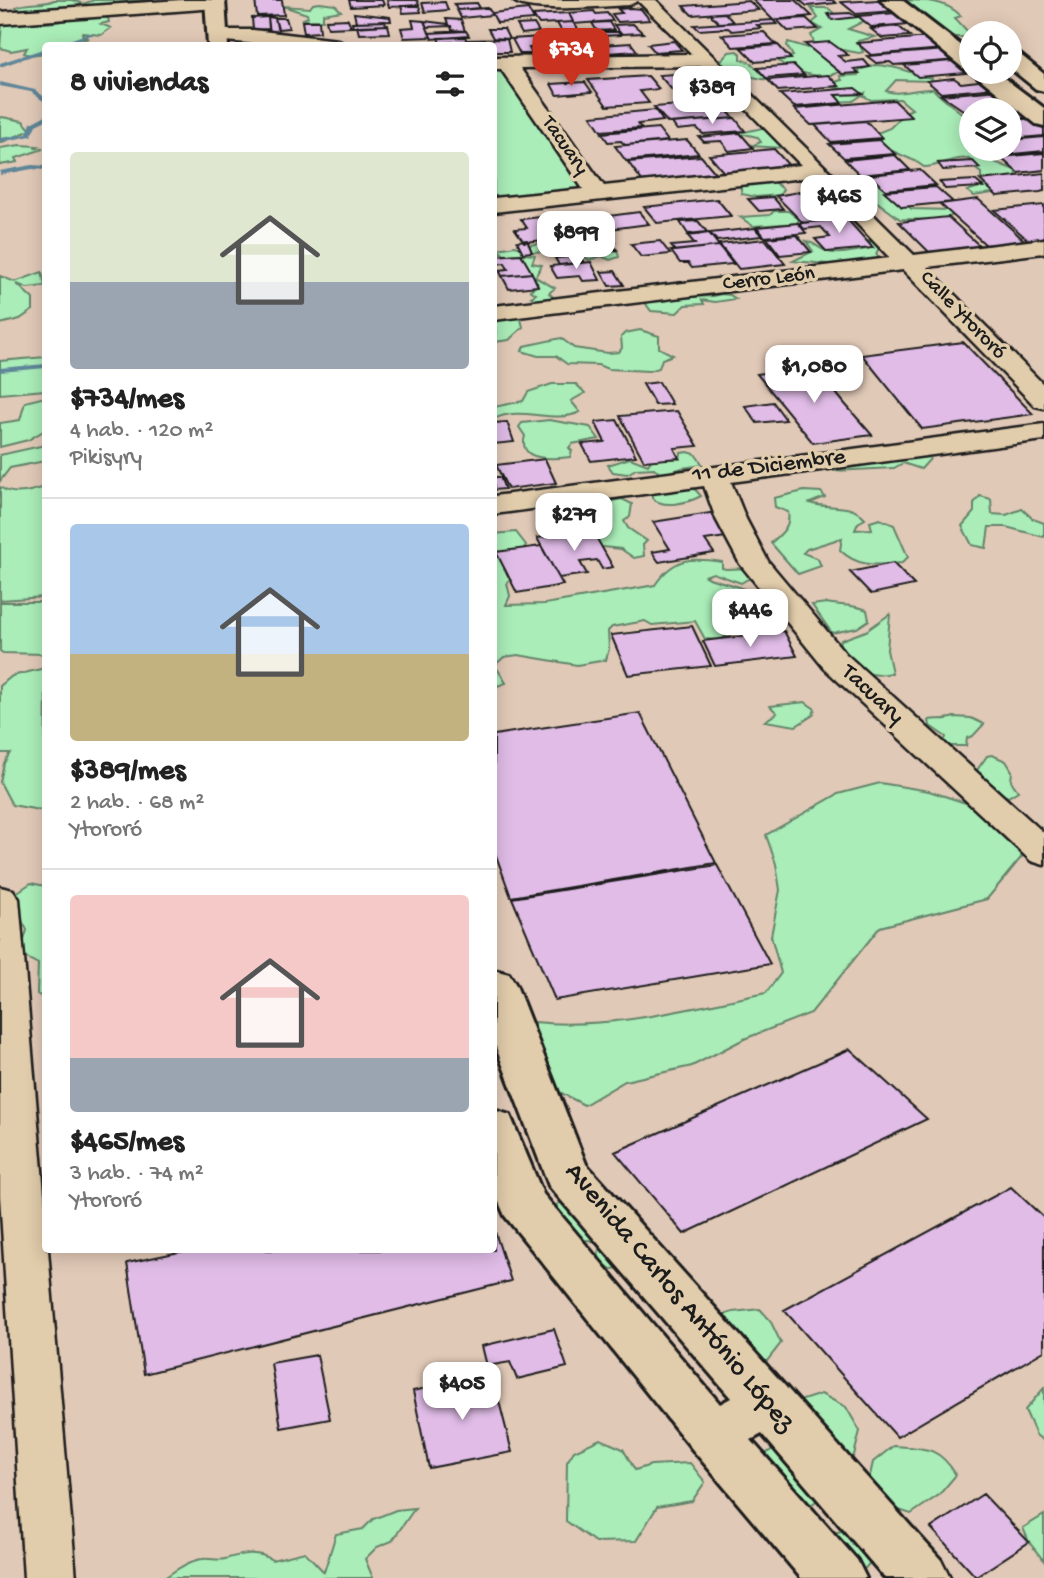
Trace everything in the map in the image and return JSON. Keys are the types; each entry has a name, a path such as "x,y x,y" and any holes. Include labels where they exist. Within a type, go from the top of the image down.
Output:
{"main road":[{"path":"890,0 959,53"},
{"path":"216,1 218,41"},
{"path":"190,2 191,32"},
{"path":"1022,67 1044,84"},
{"path":"999,84 1044,119"},
{"name":"Avenida Carlos António López","path":"497,993 566,1173 921,1578"},
{"path":"497,1135 522,1203 712,1434 837,1578"},
{"path":"712,1434 768,1405"}],"street":[{"path":"522,0 560,3 629,0"},
{"name":"Calle Ytororó","path":"646,0 709,60 1044,401"},
{"path":"0,18 216,1"},
{"path":"218,41 253,36 304,42"},
{"path":"500,63 709,60"},
{"name":"Tacuary","path":"500,63 597,193"},
{"path":"497,205 817,170"},
{"name":"Cerro León","path":"497,313 1044,246"},
{"name":"11 de Diciembre","path":"497,505 1044,432"},
{"name":"Tacuary","path":"714,474 731,519 755,564 835,661 1044,853"},
{"path":"0,899 50,1578"}],"green space":[{"path":"54,0 73,0 83,4 94,0 165,0 118,6 20,12 16,7"},
{"path":"902,0 942,4 961,16 955,18 959,22 959,37 942,33"},
{"path":"313,4 335,5 341,11 323,14 323,20 301,20 308,17 307,14 283,6 310,8"},
{"path":"811,8 828,8 840,19 858,16 864,21 848,29 875,37 858,41 863,52 859,53 815,45 811,35 822,29 812,23 818,18"},
{"path":"90,15 108,18 109,22 101,24 111,28 101,35 82,33 83,37 89,38 75,42 42,42 42,53 24,53 27,48 11,51 0,48 2,22 37,20 47,23"},
{"path":"788,42 812,49 839,72 816,75 783,64 777,60 793,56 787,46"},
{"path":"737,51 741,54 741,59 751,63 768,80 728,72 718,64 729,52"},
{"path":"883,65 932,78 931,81 896,80 886,91 897,93 933,89 959,111 959,159 924,167 883,147 877,133 890,128 900,118 899,115 912,109 900,99 871,100 864,96 865,93 853,101 835,102 832,97 843,89 823,85 842,80 840,76 858,75 859,70"},
{"path":"497,67 508,68 587,188 497,200"},
{"path":"2,117 23,121 31,130 0,143"},
{"path":"771,126 786,143 784,148 751,146 761,142 757,137 740,133"},
{"path":"20,145 38,146 36,148 42,149 16,158 18,162 0,165 0,148"},
{"path":"992,161 1017,171 1016,178 998,192 974,196 967,191 988,184 981,180 981,173 968,163"},
{"path":"857,177 886,186 885,192 912,209 950,210 954,215 941,220 900,219 869,196 849,189 852,178"},
{"path":"774,182 783,189 780,195 756,197 742,194 740,185"},
{"path":"774,211 788,211 799,219 797,223 753,226 740,217 770,215"},
{"path":"573,241 586,253 617,250 619,257 610,260 601,256 589,260 575,250 531,252 529,245 550,242 565,244"},
{"path":"806,241 826,251 841,253 873,247 868,241 882,241 876,254 881,260 840,265 793,261 813,251"},
{"path":"515,246 522,248 523,254 535,255 532,263 542,265 535,277 555,288 549,293 555,299 538,301 531,297 536,294 530,290 538,285 521,254 504,255 498,249"},
{"path":"42,272 42,286 27,288 17,284 33,299 33,310 20,319 0,324 0,276 15,282"},
{"path":"721,294 736,299 715,302 702,300 704,304 685,305 677,313 651,311 646,304 651,299 681,299 683,296 707,297"},
{"path":"520,315 523,327 509,340 497,342 497,318"},
{"path":"640,330 659,336 659,348 673,355 662,359 659,368 649,371 567,364 556,356 538,356 522,351 524,346 561,338 574,348 619,352 622,348 621,337 625,333"},
{"path":"42,357 42,390 0,394 0,361"},
{"path":"552,384 576,384 585,393 571,401 580,412 570,415 559,417 515,414 497,418 497,406 523,401 528,392"},
{"path":"42,398 42,432 28,440 0,447 0,423 20,420 25,402"},
{"path":"549,420 590,427 599,439 572,444 569,448 572,451 570,457 547,458 532,455 526,451 525,436 519,427 522,423"},
{"path":"42,446 42,462 10,468 0,481 0,455"},
{"path":"681,453 695,454 703,465 662,475 654,468 636,469 627,474 613,472 608,465 630,458 648,465 652,459 680,459"},
{"path":"929,454 930,459 921,469 903,463 894,468 834,471 832,465"},
{"path":"691,485 701,496 683,503 669,504 652,498 652,491"},
{"path":"0,487 11,492 42,488 42,597 0,600"},
{"path":"804,491 821,492 825,497 810,503 846,508 859,513 865,519 858,523 855,530 872,529 870,522 880,519 894,525 908,557 902,563 861,563 840,550 842,538 807,549 803,553 818,559 821,566 798,574 771,543 784,530 789,517 788,512 775,507 774,498"},
{"path":"980,496 991,499 992,514 1006,515 1022,509 1033,519 1044,523 1044,537 1006,527 989,527 986,548 972,545 962,526 974,512 974,503"},
{"path":"622,499 632,504 630,517 624,521 628,528 647,541 643,545 644,556 634,558 621,549 594,546 582,531 590,525 601,523 601,514 596,509 607,502"},
{"path":"516,532 526,545 507,583 510,596 506,605 545,604 655,585 676,564 692,560 722,562 722,568 726,569 752,568 760,581 748,579 741,583 713,573 705,576 747,591 737,594 745,622 743,628 732,631 721,640 705,639 695,621 652,625 645,621 612,627 608,631 609,649 606,660 577,665 518,655 504,657 497,663 497,534"},
{"path":"42,601 42,654 0,651 0,602"},
{"path":"826,603 867,610 869,620 857,628 832,633 812,605"},
{"path":"890,614 887,650 892,673 875,675 862,672 838,653 841,640 866,631"},
{"path":"497,668 506,683 497,686"},
{"path":"42,669 42,810 12,805 0,782 4,763 10,753 0,753 0,686 12,676"},
{"path":"805,702 815,709 813,715 796,726 765,721 777,713 770,706"},
{"path":"971,718 984,724 973,736 967,738 966,746 950,746 944,742 946,737 930,726 929,720"},
{"path":"992,755 1006,761 1012,771 1011,781 1018,791 1008,797 988,788 975,773 987,756"},
{"path":"880,783 929,791 972,805 1024,854 987,899 880,927 811,1013 744,1039 692,1066 625,1081 584,1105 548,1086 530,1050 534,1022 563,1024 622,1020 766,993 781,973 771,936 780,890 776,864 766,835 838,794"},
{"path":"31,883 42,885 42,997 37,994 38,964 20,954 27,930 14,906 16,893"},
{"path":"571,1196 621,1268 611,1269 602,1261 598,1253 600,1244 589,1240 578,1241 552,1224 555,1206"},
{"path":"760,1309 770,1320 781,1343 763,1366 713,1318 733,1312"},
{"path":"1044,1388 1044,1441 1036,1435 1025,1410"},
{"path":"821,1394 846,1407 860,1431 854,1455 840,1478 830,1483 814,1503 799,1509 761,1457 783,1442 784,1406"},
{"path":"600,1439 623,1449 635,1470 651,1465 690,1463 705,1482 692,1501 657,1507 636,1541 595,1542 566,1521 567,1462 574,1451"},
{"path":"893,1446 930,1450 943,1459 956,1475 939,1495 911,1514 890,1507 869,1480 873,1462"},
{"path":"415,1508 392,1541 377,1547 365,1559 373,1578 164,1578 193,1561 222,1560 249,1554 272,1560 305,1552 324,1572 336,1534 363,1529 373,1519 396,1510"},
{"path":"1044,1515 1044,1561 1029,1542 1023,1528"},
{"path":"851,1528 873,1559 862,1572 831,1534"}],"building":[{"path":"255,0 282,0 284,15 257,16"},
{"path":"349,0 382,0 384,5 351,7"},
{"path":"387,0 417,0 419,5 389,7"},
{"path":"753,0 795,0 812,16 773,20"},
{"path":"799,0 832,0 836,3 807,6"},
{"path":"879,0 894,11 856,14 841,2"},
{"path":"749,1 759,10 692,15 683,6"},
{"path":"445,2 448,10 425,12 422,3"},
{"path":"477,3 480,8 457,10 454,4"},
{"path":"401,6 419,6 421,12 403,13"},
{"path":"488,8 493,15 461,18 457,10"},
{"path":"528,9 534,20 497,23 492,13"},
{"path":"618,9 641,9 650,20 618,22 612,14 622,13"},
{"path":"594,11 596,14 607,13 613,21 574,24 569,13"},
{"path":"354,13 390,17 391,21 356,22"},
{"path":"569,13 573,22 539,24 533,15"},
{"path":"725,13 733,22 719,23 710,14"},
{"path":"850,13 857,17 832,20 828,14"},
{"path":"896,13 910,24 871,27 858,16"},
{"path":"268,17 269,29 253,30 252,18"},
{"path":"268,17 275,18 278,32 270,33"},
{"path":"275,18 286,18 289,28 278,29"},
{"path":"806,18 818,29 788,31 777,20"},
{"path":"348,19 351,27 328,28 326,20"},
{"path":"446,19 461,20 465,31 452,30 451,26 427,27 424,21 448,24"},
{"path":"412,20 424,21 431,37 404,38 401,28 414,27"},
{"path":"773,20 777,24 732,31 728,28 699,30 694,25"},
{"path":"302,21 319,21 320,32 304,33"},
{"path":"385,21 386,25 353,27 352,22"},
{"path":"573,22 580,32 563,34 557,23"},
{"path":"609,22 614,30 597,31 592,23"},
{"path":"534,24 539,32 522,34 517,25"},
{"path":"633,24 643,33 621,34 614,25"},
{"path":"388,25 390,33 359,34 357,26"},
{"path":"898,26 910,36 882,38 871,29"},
{"path":"488,29 504,29 509,39 493,38"},
{"path":"466,31 469,36 432,39 429,33"},
{"path":"577,32 618,32 620,35 582,37"},
{"path":"764,32 776,44 733,47 722,35"},
{"path":"578,33 582,38 545,40 541,34"},
{"path":"465,37 467,41 440,42 438,38"},
{"path":"541,37 548,47 529,48 532,54 520,54 512,39"},
{"path":"929,37 944,49 871,55 857,43"},
{"path":"583,38 590,48 567,50 561,39"},
{"path":"507,39 510,52 497,52 497,42 467,40"},
{"path":"674,41 682,50 655,52 648,44"},
{"path":"830,42 848,55 838,56 846,62 864,60 870,67 854,69 859,73 842,74 805,44"},
{"path":"631,43 637,51 607,53 601,45"},
{"path":"564,45 573,55 556,56 550,46"},
{"path":"778,45 791,59 755,62 741,48"},
{"path":"593,49 595,52 588,53 590,56 574,57 570,50"},
{"path":"946,50 958,60 894,65 890,62 876,63 867,56"},
{"path":"952,61 959,67 959,74 918,77 904,65"},
{"path":"794,65 804,75 766,78 757,68"},
{"path":"705,72 727,96 681,100 659,75"},
{"path":"828,75 839,86 778,91 768,80"},
{"path":"648,76 659,89 640,91 649,103 607,106 588,80"},
{"path":"954,78 959,84 992,84 997,88 941,93 927,81"},
{"path":"585,82 592,92 557,95 551,84"},
{"path":"855,88 863,94 835,95 842,103 794,107 780,94"},
{"path":"999,90 1010,98 959,98 959,107 941,95"},
{"path":"894,100 912,117 811,125 794,109"},
{"path":"719,102 734,118 668,123 654,107"},
{"path":"1022,108 1033,117 1022,118"},
{"path":"655,110 663,121 638,124 641,128 601,131 591,116"},
{"path":"735,118 745,131 703,134 697,128 677,130 672,123"},
{"path":"1031,118 1044,128 1044,136 1022,138 1022,119"},
{"path":"866,121 882,138 831,142 815,125"},
{"path":"658,128 668,141 625,145 621,141 608,142 602,133"},
{"path":"740,133 753,148 729,151 721,141 704,142 699,137"},
{"path":"1044,137 1044,151 1022,153 1022,139"},
{"path":"687,140 699,154 626,161 615,146"},
{"path":"880,140 895,154 844,158 829,144"},
{"path":"774,149 792,169 726,175 709,155"},
{"path":"1044,153 1044,170 1018,173 1004,161 1022,161 1022,155"},
{"path":"895,155 910,170 860,175 845,160"},
{"path":"701,156 718,176 643,182 628,162"},
{"path":"973,161 980,168 943,170 938,163"},
{"path":"920,170 936,185 886,190 869,175"},
{"path":"1044,173 1044,191 1040,192 997,196 980,180"},
{"path":"975,180 983,187 945,189 940,182"},
{"path":"936,187 953,202 902,207 884,191"},
{"path":"816,189 846,218 803,223 776,196"},
{"path":"773,197 783,209 759,211 748,199"},
{"path":"717,199 731,216 657,223 644,207"},
{"path":"978,199 1025,241 986,245 940,204"},
{"path":"1044,205 1044,238 1028,240 994,210"},
{"path":"639,212 649,224 587,232 578,220"},
{"path":"541,217 544,220 553,219 567,238 524,242 515,229 527,228 521,219"},
{"path":"948,217 981,247 929,252 899,222"},
{"path":"846,218 873,248 827,252 815,239 830,237 821,227 804,229 799,223"},
{"path":"698,221 707,232 688,234 680,222"},
{"path":"798,223 806,233 765,237 757,227"},
{"path":"755,228 762,236 717,241 710,233"},
{"path":"606,230 615,242 596,244 587,232"},
{"path":"709,233 719,246 675,251 671,246 695,244 688,236"},
{"path":"797,235 811,252 780,255 767,238"},
{"path":"765,239 785,264 739,269 719,244"},
{"path":"527,240 532,252 523,253 517,241"},
{"path":"660,241 670,254 641,257 631,244"},
{"path":"612,244 617,250 586,254 581,247"},
{"path":"719,246 733,264 692,268 688,263 680,263 671,251"},
{"path":"521,254 532,273 502,276 499,270 508,269 505,263 497,264 497,256"},
{"path":"580,256 584,262 559,265 555,258"},
{"path":"591,262 600,280 583,281 580,276 557,278 550,266"},
{"path":"615,271 624,285 609,286 601,272"},
{"path":"532,273 538,286 509,289 502,276"},
{"path":"963,342 1033,414 922,429 862,355"},
{"path":"814,366 872,435 813,443 757,374"},
{"path":"659,382 672,404 655,405 643,384"},
{"path":"773,402 786,420 757,423 745,406"},
{"path":"677,411 698,446 674,448 679,458 644,461 620,416"},
{"path":"617,420 636,456 591,461 582,444 605,442 595,422"},
{"path":"507,422 514,442 497,444 497,423"},
{"path":"545,459 556,483 508,489 497,465"},
{"path":"497,477 500,477 505,489 497,490"},
{"path":"716,512 733,536 705,540 714,553 659,562 652,552 670,549 653,522"},
{"path":"592,530 613,567 602,569 597,560 580,562 587,574 559,578 537,538"},
{"path":"541,546 563,585 517,593 497,552"},
{"path":"893,563 914,585 871,594 850,572"},
{"path":"692,626 711,666 628,675 611,635"},
{"path":"784,631 797,656 715,666 703,641"},
{"path":"640,713 716,863 511,897 497,858 497,735"},
{"path":"717,865 770,964 555,1000 512,898"},
{"path":"850,1049 927,1119 684,1234 615,1152"},
{"path":"1011,1187 1044,1218 1044,1351 897,1437 784,1310"},
{"path":"497,1238 511,1281 144,1374 127,1263 175,1253 497,1253"},
{"path":"554,1329 567,1367 517,1379 510,1362 487,1366 482,1346"},
{"path":"317,1355 330,1419 281,1428 271,1363"},
{"path":"492,1374 512,1452 429,1468 413,1391"},
{"path":"983,1494 1029,1542 976,1577 931,1528"}],"waterway":[{"path":"66,42 91,34"},
{"path":"0,65 42,50"},
{"path":"0,84 33,91 42,98"},
{"path":"0,140 29,135 33,124 42,119"},
{"path":"0,173 42,168"},
{"path":"0,370 42,366"}]}
